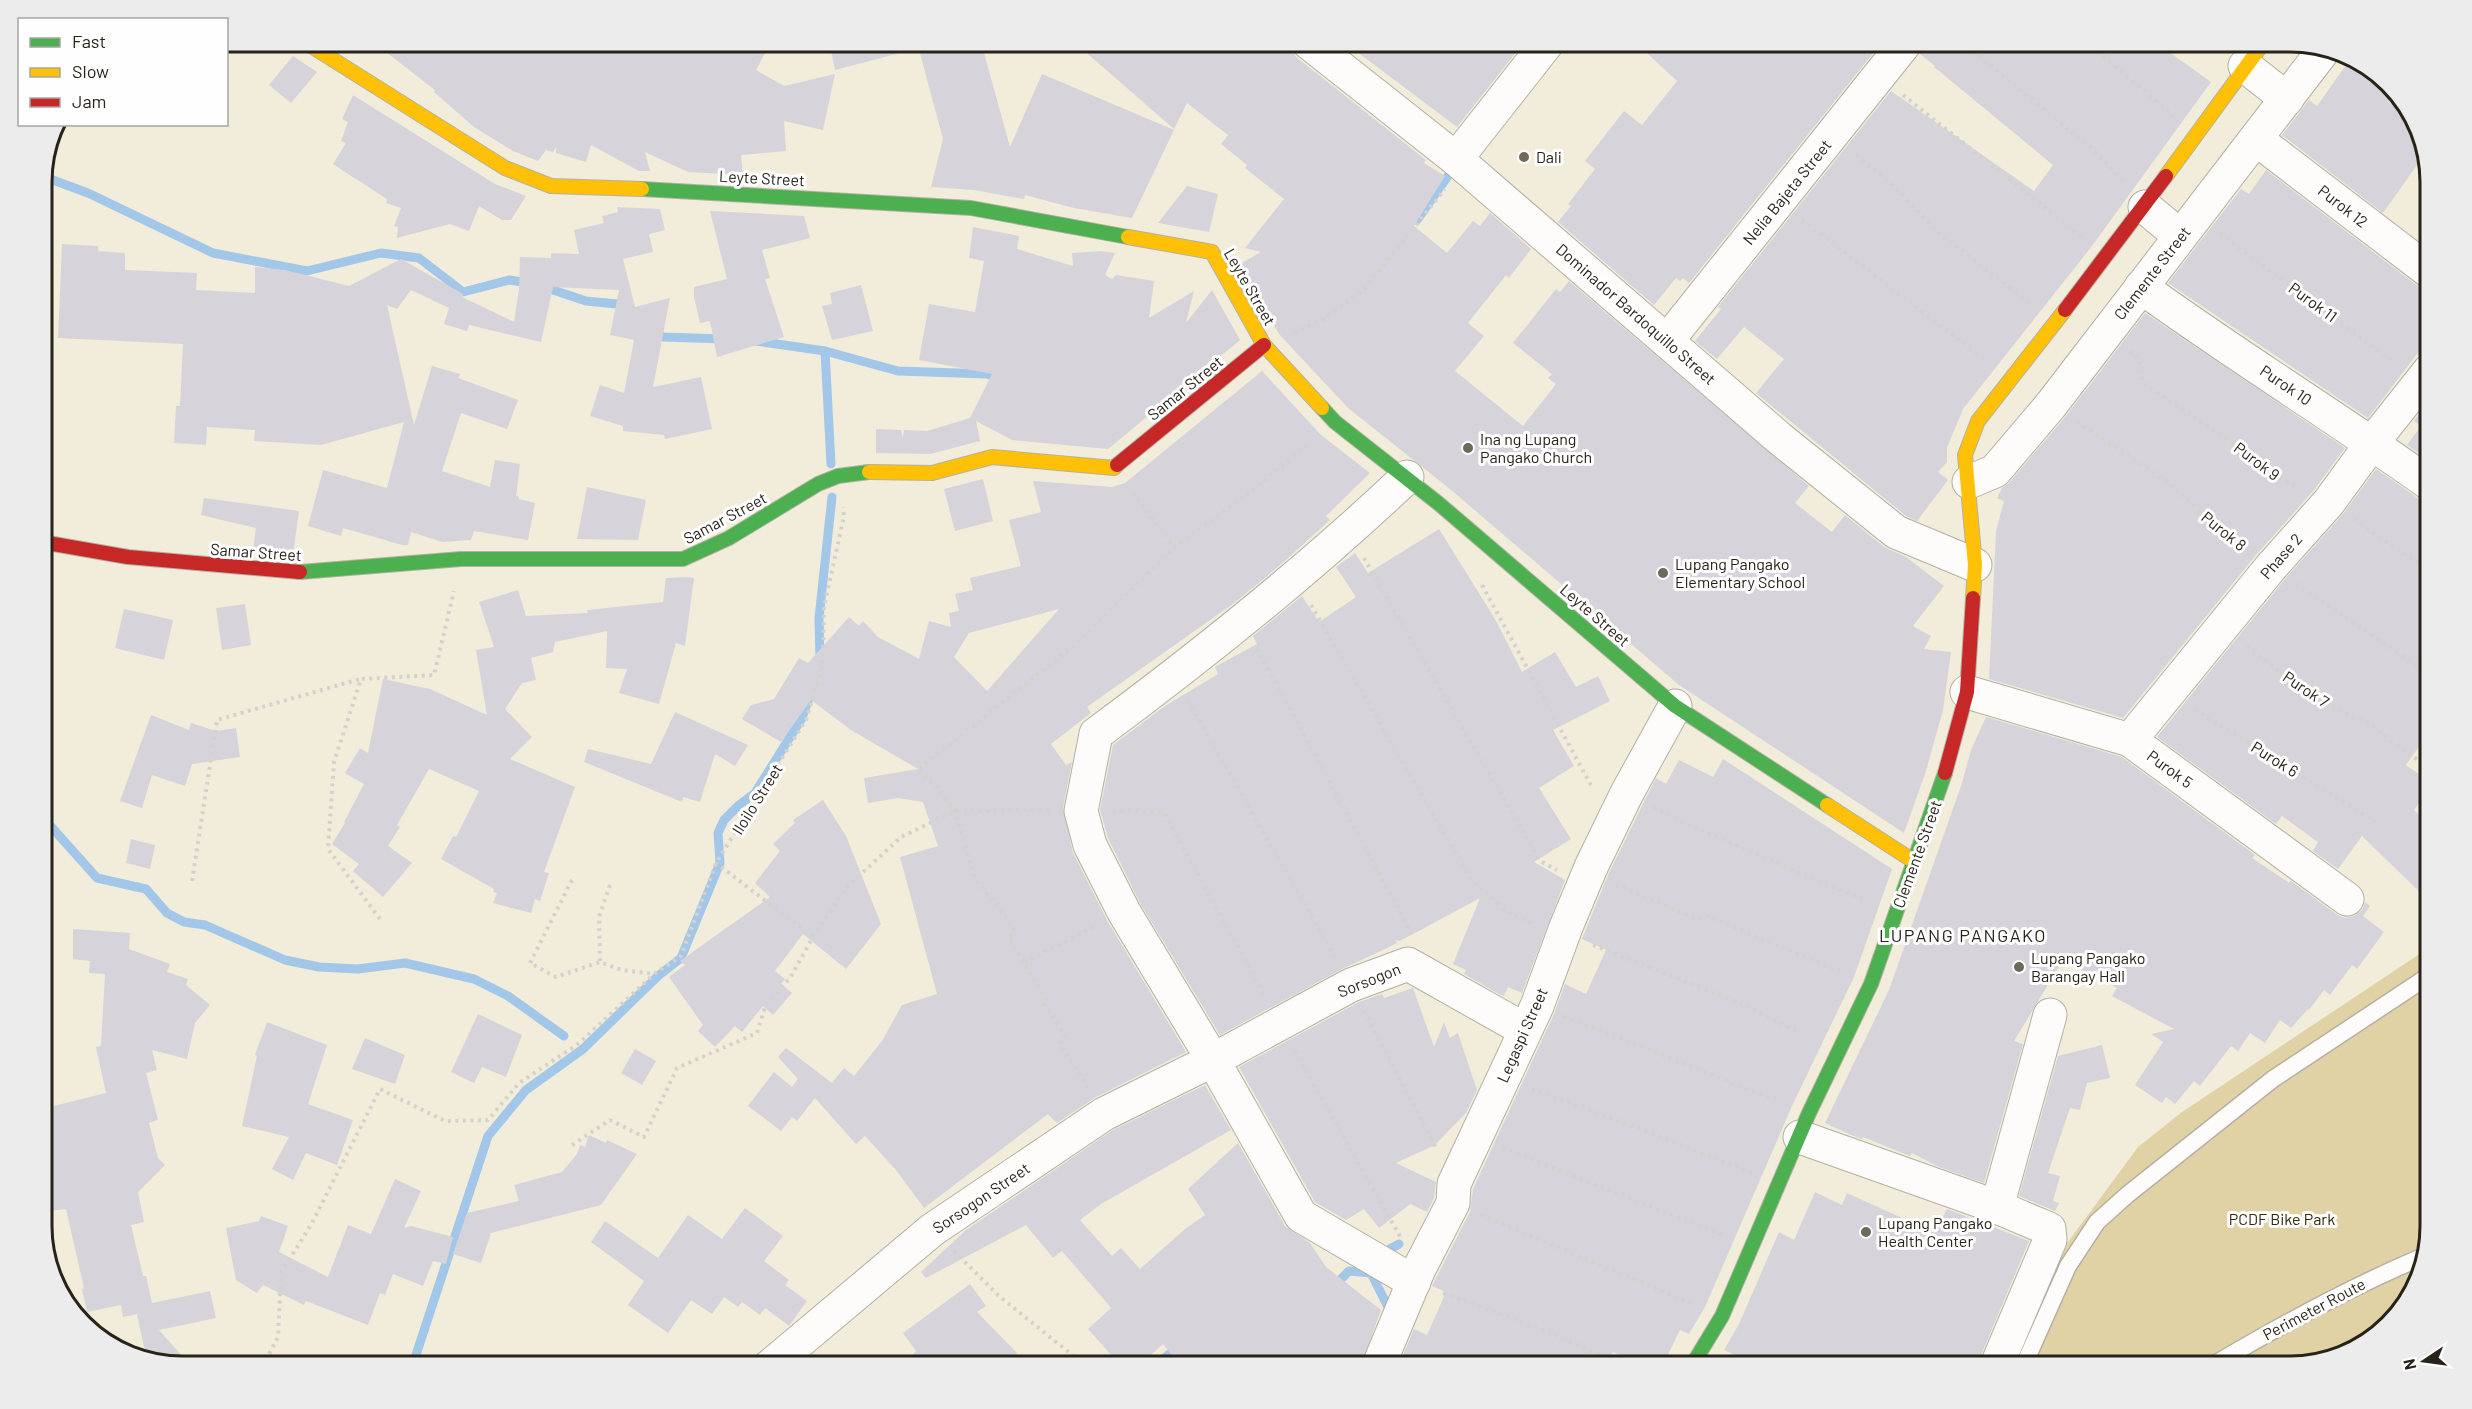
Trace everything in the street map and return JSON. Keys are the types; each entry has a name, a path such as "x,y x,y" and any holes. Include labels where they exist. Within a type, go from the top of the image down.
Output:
{"street":[{"name":"Leyte Street","path":"321,52 506,168 551,186 734,192 971,208 1212,252 1264,345 1335,422 1407,477 1675,706 1916,862"},
{"name":"Dominador Bardoquillo Street","path":"1321,52 1460,162 1779,438 1896,532 1975,565"},
{"path":"1460,162 1541,52"},
{"name":"Nelia Bajeta Street","path":"1667,340 1898,52"},
{"path":"2255,54 2287,99"},
{"name":"Clemente Street","path":"1697,1357 1722,1316 1805,1125 1870,984 1916,862 1944,777 1967,692 1975,565 1965,455 1978,421 2145,207 2255,54"},
{"name":"Clemente Street","path":"1969,482 1995,471 2051,405 2319,56"},
{"name":"Purok 12","path":"2256,139 2419,265"},
{"path":"2145,207 2188,226"},
{"name":"Purok 10","path":"2141,287 2198,328 2419,476"},
{"name":"Samar Street","path":"53,544 128,557 290,573 461,559 683,559 729,538 818,484 838,476 872,472 932,472 992,457 1114,468 1264,345"},
{"name":"Phase 2","path":"2130,740 2271,567 2329,502 2419,383"},
{"path":"1407,477 1349,532 1243,622 1096,734 1081,811 1090,845 1124,912 1213,1060 1301,1216 1414,1282"},
{"name":"Purok 5","path":"1967,692 2130,740 2347,899"},
{"name":"Legaspi Street","path":"1382,1357 1531,1018 1591,870 1627,793 1675,706"},
{"name":"Sorsogon","path":"1213,1060 1351,985 1408,964 1531,1018"},
{"path":"1997,1207 2050,1015"},
{"name":"Sorsogon Street","path":"781,1357 932,1230 1104,1114 1213,1060"},
{"path":"1805,1125 2049,1229 2050,1240 2000,1357"}],"lane":[{"path":"2028,1357 2068,1266 2097,1222 2127,1195 2273,1079 2420,982"},
{"name":"Perimeter Route","path":"2227,1357 2361,1284 2415,1260"}],"path":[{"path":"1973,52 2094,150 2145,207"},
{"path":"2098,52 2197,136"},
{"path":"1879,76 2107,257"},
{"path":"1832,136 1890,182 1940,234 2055,322"},
{"path":"1264,345 1324,319 1366,287 1433,206 1460,162"},
{"path":"1779,202 2011,380"},
{"name":"Purok 11","path":"2188,226 2419,372"},
{"name":"Purok 9","path":"2105,333 2138,357 2143,383 2242,448 2270,474 2329,502 2419,565"},
{"name":"Purok 8","path":"2051,405 2165,480 2216,525 2271,567 2419,667"},
{"path":"1104,1114 1059,1044 1065,1035 1044,1004 1047,1001 1009,938 1015,932 998,906 976,881 955,811 937,788 918,770 1077,643 1175,547 1258,486 1335,422"},
{"path":"1114,468 1175,547"},
{"name":"Iloilo Street","path":"267,1357 278,1337 281,1273 312,1223 380,1089 446,1121 488,1120 519,1083 578,1044 654,974 681,956 719,862 806,720 823,663 824,607 844,516 838,476"},
{"path":"1349,532 1540,861 1568,876 1591,870 1691,917 1698,919 1707,916 1870,984"},
{"path":"192,881 217,720 361,679 434,675 461,559"},
{"path":"1478,576 1612,824"},
{"path":"1296,578 1472,881 1512,915 1552,933 1565,931 1742,1004 1796,1030"},
{"path":"1243,622 1416,941"},
{"name":"Purok 7","path":"2222,628 2318,700 2368,723 2420,762"},
{"path":"1174,676 1351,985 1454,1193 1722,1316"},
{"path":"361,679 334,762 328,849 380,919"},
{"name":"Purok 6","path":"2169,693 2381,825"},
{"path":"1627,793 1693,827 1896,913"},
{"path":"572,1145 610,1120 644,1137 677,1068 757,1033 766,1004 790,978 813,937 719,862"},
{"path":"572,880 530,963 556,977 600,962 622,970 654,974"},
{"path":"600,962 598,917 610,885"},
{"path":"1024,962 1124,912"},
{"path":"1531,1018 1805,1125"},
{"path":"1503,1078 1644,1130 1779,1184"},
{"path":"1477,1137 1753,1247"},
{"path":"932,1230 999,1296 1075,1357"},
{"path":"1414,1282 1551,1333 1605,1357"}],"green space":[{"name":"PCDF Bike Park","path":"2420,954 2420,1226 2410,1276 2393,1305 2381,1318 2368,1330 2339,1347 2289,1357 2012,1357 2068,1242 2138,1147 2182,1112"}],"building":[{"path":"386,52 766,52 756,70 784,86 835,74 823,130 784,121 786,151 741,155 743,175 688,172 645,152 650,171 639,171 591,145 586,162 556,153 556,147 553,152 546,150 538,161 513,151 474,127 434,92 435,90"},
{"path":"831,52 903,52 835,70"},
{"path":"920,52 984,52 1010,147 1042,74 1174,130 1132,218 1074,208 1025,195 1024,199 974,190 931,187 943,139"},
{"path":"1085,52 1293,52 1296,57 1426,160 1424,163 1445,176 1414,226 1447,253 1473,221 1480,226 1490,213 1531,249 1509,278 1506,275 1468,323 1484,336 1455,371 1523,426 1556,384 1548,378 1552,374 1513,343 1556,289 1560,292 1569,281 1809,486 1795,503 1832,532 1845,515 1884,547 1906,557 1944,586 1913,626 1931,636 1924,649 1951,652 1943,710 1926,771 1904,833 1679,685 1450,489 1348,408 1279,334 1240,264 1261,252 1245,248 1284,199 1245,168 1247,165 1221,144 1228,135 1187,103 1174,129"},
{"path":"1357,52 1516,52 1457,127"},
{"path":"1646,52 1874,52 1689,283 1683,278 1680,281 1676,278 1654,305 1558,222 1571,206 1568,204 1595,169 1585,161 1624,111 1642,125 1677,81"},
{"path":"1921,52 2169,52 2211,82 2092,246 1963,409 1947,448 1947,462 1938,472 1948,480 1917,521 1906,516 1756,393 1784,359 1744,327 1717,359 1695,341 1721,309 1718,307 1891,91 2034,191 2053,165 1920,54"},
{"path":"293,56 317,72 291,103 269,85"},
{"path":"2346,66 2368,79 2381,91 2402,118 2413,141 2418,164 2383,213 2282,135 2309,100 2317,106"},
{"path":"353,95 495,184 526,196 511,220 502,220 479,206 469,231 450,224 397,238 398,227 394,226 401,208 386,203 387,199 333,164 346,143 341,141 348,122 342,119"},
{"path":"2266,170 2419,287 2419,351 2368,418 2168,283 2241,189 2249,194"},
{"path":"1187,186 1218,194 1209,232 1158,223"},
{"path":"617,207 660,209 665,230 649,234 653,252 623,259 635,307 670,298 653,387 701,377 712,429 665,439 664,435 623,431 623,426 590,416 600,385 624,393 634,340 610,335 619,290 553,287 541,342 469,325 467,331 444,324 449,308 411,290 397,309 387,305 414,425 432,366 460,374 458,378 518,400 507,429 461,413 442,471 490,487 495,460 520,464 516,496 535,503 528,540 474,531 471,540 442,542 411,532 408,545 402,545 343,528 341,536 308,526 323,470 387,488 404,422 321,445 254,441 255,430 207,427 206,445 174,443 176,406 180,406 183,344 58,338 62,244 98,246 98,251 125,253 125,270 197,273 196,290 255,293 255,267 285,270 349,286 401,259 463,294 462,297 514,322 519,289 520,257 551,258 551,253 579,254 574,230 604,223 602,216 618,212"},
{"path":"710,211 804,216 810,238 762,250 770,278 765,279 784,337 717,357 710,321 700,323 694,297 694,287 727,279"},
{"path":"973,227 1019,236 1017,249 1073,266 1072,253 1101,251 1115,253 1105,275 1112,279 1116,275 1154,281 1149,318 1194,291 1186,323 1212,290 1240,340 1108,449 1012,440 976,421 980,441 930,454 876,453 876,429 901,430 903,438 904,430 927,431 970,418 992,374 919,360 929,304 975,312 984,261 969,258"},
{"path":"861,285 873,331 832,340 822,306 832,304 830,293"},
{"path":"2145,313 2345,448 2314,490 2256,555 2123,718 1989,679 1996,531 2004,501 1997,498 2002,488 2009,483 2066,416"},
{"path":"1262,371 1321,435 1370,473 1326,516 1330,520 1278,567 1234,603 1087,707 1091,713 1051,744 1066,765 1072,762 1063,808 1073,853 1108,922 1186,1052 1096,1097 1057,1123 1048,1114 924,1208 896,1170 865,1136 856,1144 815,1098 797,1121 792,1117 781,1131 748,1106 774,1072 792,1087 798,1079 778,1057 786,1048 832,1083 844,1068 854,1076 882,1041 902,1005 937,994 900,857 938,846 923,802 898,798 868,803 864,778 918,769 851,730 811,700 781,742 742,719 751,705 774,699 799,658 808,663 849,617 859,626 863,621 878,637 919,659 929,621 951,627 949,613 959,611 955,594 973,590 970,578 1021,566 1009,520 1041,512 1033,481 1112,487 1125,483","holes":["1059,609 987,691 954,657 969,633"]},
{"path":"2419,414 2419,425 2414,421"},
{"path":"2419,428 2419,454 2407,445"},
{"path":"2376,469 2419,499 2420,746 2406,765 2420,775 2420,802 2414,810 2420,816 2420,892 2362,836 2338,869 2313,851 2318,842 2282,816 2276,824 2157,737 2285,579 2343,514"},
{"path":"983,479 993,521 955,531 944,489"},
{"path":"587,487 646,500 638,540 577,539"},
{"path":"204,498 299,511 293,554 253,550 256,528 201,515"},
{"path":"1439,529 1495,619 1522,672 1555,652 1576,687 1598,676 1610,701 1553,730 1574,766 1539,788 1571,839 1534,862 1565,880 1522,993 1508,987 1504,996 1499,994 1464,974 1466,970 1453,964 1480,898 1399,941 1396,940 1397,943 1342,969 1220,1035 1140,903 1108,838 1100,810 1113,745 1165,706 1218,674 1215,667 1257,644 1253,636 1302,596 1319,622 1356,597 1336,567 1355,553 1368,573"},
{"path":"666,578 694,578 685,646 676,643 659,704 619,693 627,669 606,668 607,631 555,642 553,652 531,658 536,680 522,683 505,709 532,737 510,759 575,787 544,872 549,873 540,901 535,899 531,913 493,903 497,893 493,892 494,889 441,859 453,836 456,837 479,791 429,769 397,825 400,827 388,846 412,863 383,897 353,871 359,864 332,844 364,784 345,773 360,748 368,753 383,679 430,689 487,715 476,650 494,647 479,602 518,590 526,616 588,613 587,610 663,602"},
{"path":"245,604 251,645 222,650 216,608"},
{"path":"124,609 173,620 164,660 115,648"},
{"path":"675,712 748,745 735,766 715,754 700,802 683,797 682,802 584,762 588,749 651,764"},
{"path":"151,715 189,730 191,723 216,731 236,728 240,757 192,764 185,786 152,775 142,808 120,801"},
{"path":"1986,717 2122,757 2255,855 2252,858 2289,883 2291,881 2336,914 2344,918 2354,916 2362,910 2365,902 2370,906 2363,916 2384,932 2357,969 2352,965 2330,995 2324,990 2291,1028 2280,1020 2265,1043 2250,1033 2238,1051 2231,1046 2200,1086 2194,1081 2175,1104 2166,1097 2162,1103 2135,1085 2163,1042 2151,1034 2174,1029 2112,996 2117,988 2063,960 2014,1041 2023,1044 1984,1183 1939,1167 1912,1153 1910,1156 1825,1123 1889,990 1962,783 1971,750"},
{"path":"1723,759 1892,869 1854,977 1792,1106 1705,1307 1689,1334 1680,1330 1667,1357 1624,1357 1613,1352 1610,1357 1402,1357 1414,1329 1427,1335 1446,1292 1432,1286 1470,1212 1473,1189 1554,1014 1565,984 1586,994 1606,950 1582,939 1608,875 1656,778 1666,784 1679,760 1713,777"},
{"path":"823,800 846,836 881,924 846,969 803,934 775,971 785,979 781,984 792,993 773,1015 763,1006 742,1032 735,1026 715,1047 698,1031 703,1025 669,977 685,965 680,961 770,897 755,883 780,851 773,844 795,823 793,820"},
{"path":"131,839 155,845 150,869 126,863"},
{"path":"73,929 130,933 129,949 170,964 167,972 188,979 186,985 210,1005 195,1023 187,1059 152,1050 157,1070 146,1073 158,1120 149,1123 158,1158 165,1165 138,1192 144,1222 131,1225 152,1303 210,1291 216,1318 159,1330 183,1357 148,1352 144,1347 137,1314 123,1317 121,1305 87,1312 82,1289 84,1288 66,1209 53,1211 53,1106 106,1093 96,1047 101,1046 105,974 89,973 90,961 73,959"},
{"path":"1413,988 1434,1047 1444,1022 1450,1038 1458,1033 1477,1090 1466,1113 1435,1145 1396,1163 1436,1182 1434,1198 1427,1212 1410,1204 1379,1228 1364,1209 1346,1220 1315,1202 1239,1067 1359,1002 1382,994 1384,998"},
{"path":"478,1014 522,1035 506,1077 482,1067 474,1083 451,1072"},
{"path":"267,1022 327,1045 308,1104 353,1120 337,1165 306,1153 293,1180 272,1169 289,1137 242,1126 257,1056 255,1055"},
{"path":"365,1038 405,1055 395,1084 352,1069"},
{"path":"2102,1045 2110,1078 2087,1083 2080,1110 2070,1108 2048,1173 2060,1176 2053,1201 2059,1203 2055,1211 2019,1196 2058,1056"},
{"path":"635,1049 656,1061 642,1085 621,1073"},
{"path":"1205,1085 1231,1130 1101,1204 1080,1220 1112,1256 1121,1248 1140,1269 1185,1229 1205,1215 1188,1189 1238,1143 1285,1226 1310,1243 1326,1267 1381,1310 1364,1357 1173,1357 1163,1344 1149,1357 1113,1357 1088,1329 1111,1308 1062,1251 1053,1258 1026,1225 926,1278 921,1272 966,1230 1113,1130"},
{"path":"589,1135 606,1143 607,1140 637,1154 601,1205 491,1233 481,1263 453,1254 467,1213 519,1201 514,1185 562,1172 577,1154 580,1145 585,1147"},
{"path":"395,1179 421,1191 404,1228 411,1226 453,1237 446,1264 433,1261 423,1286 393,1274 385,1295 380,1293 368,1325 306,1301 304,1305 263,1285 257,1293 236,1280 226,1228 259,1221 261,1216 288,1226 279,1252 328,1277 348,1225 371,1234"},
{"path":"1815,1192 1842,1205 1847,1193 1935,1233 1947,1209 2029,1241 1980,1357 1734,1357 1735,1355 1724,1350 1739,1324 1779,1232 1794,1240"},
{"path":"745,1208 783,1236 764,1261 789,1280 785,1285 807,1301 789,1326 765,1308 760,1315 742,1302 738,1307 724,1297 712,1314 691,1300 668,1333 628,1305 644,1281 591,1242 605,1221 658,1258 688,1215 722,1239"},
{"path":"970,1284 986,1306 977,1312 1017,1353 1013,1357 911,1357 916,1351 903,1333"}],"waterway":[{"path":"1417,220 1453,169"},
{"path":"53,180 88,193 213,253 307,271 381,253 419,258 463,292 509,280 535,284 586,301 617,304 625,310"},
{"path":"653,330 663,337 724,339"},
{"path":"756,341 825,351 898,371 987,374 1002,379"},
{"path":"825,351 831,464"},
{"path":"820,662 819,618 832,497"},
{"path":"415,1357 488,1136 526,1090 583,1049 658,976 681,958 720,863 718,833 724,820 755,793 802,718 809,698"},
{"path":"53,829 97,878 146,889 167,913 184,922 205,925 285,960 319,967 358,969 405,963 474,979 508,996 564,1036"},
{"path":"1390,1249 1399,1244"},
{"path":"1333,1284 1349,1271 1371,1273 1390,1311 1389,1314"},
{"path":"1166,1357 1179,1347"}],"traffic: fast":[{"path":"642,189 971,208 1128,237"},
{"path":"1322,408 1335,422 1438,503 1675,706 1827,805"},
{"path":"300,572 461,559 683,559 729,538 818,484 838,476 869,472"},
{"path":"1697,1357 1722,1316 1809,1113 1871,984 1945,773"}],"traffic: slow":[{"path":"321,52 505,168 551,186 642,189"},
{"path":"2166,176 2257,52"},
{"path":"1128,237 1212,252 1264,345 1322,408"},
{"path":"1973,598 1975,565 1965,455 1978,421 2065,310"},
{"path":"869,472 932,473 992,457 1114,468 1117,465"},
{"path":"1827,805 1915,862"}],"traffic: jam":[{"path":"2065,310 2166,176"},
{"path":"1117,465 1264,345"},
{"path":"53,544 128,557 300,572"},
{"path":"1945,773 1967,692 1973,598"}],"place":[{"name":"Dali","path":"1524,157"},
{"name":"Ina ng Lupang Pangako Church","path":"1468,448"},
{"name":"Lupang Pangako Elementary School","path":"1663,573"},
{"name":"Lupang Pangako Barangay Hall","path":"2019,967"},
{"name":"Lupang Pangako Health Center","path":"1866,1232"}],"district":[{"name":"LUPANG PANGAKO","path":"1963,936"}]}
